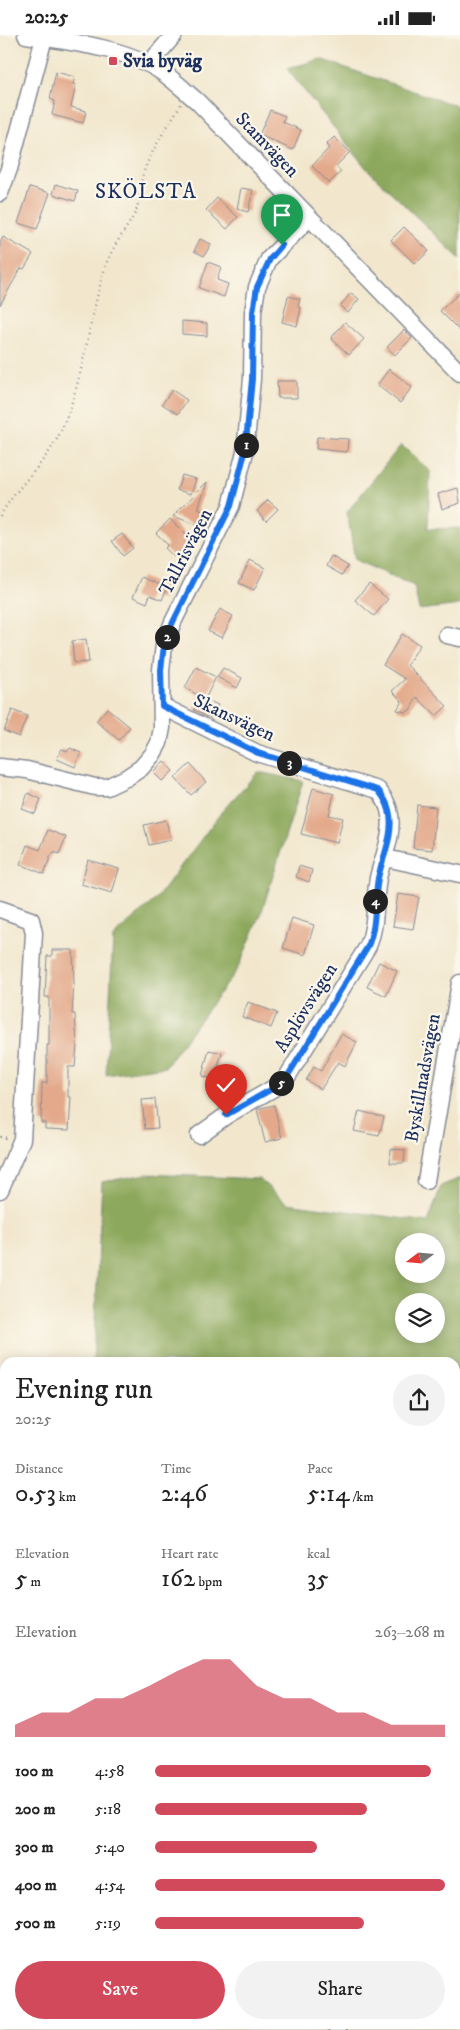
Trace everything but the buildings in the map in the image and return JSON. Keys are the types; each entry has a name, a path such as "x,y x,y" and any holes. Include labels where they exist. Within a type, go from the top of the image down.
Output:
{"street":[{"name":"Stamvägen","path":"26,35 133,57 162,72 188,93 460,373"},
{"path":"149,65 174,35"},
{"path":"0,193 9,169 44,38"},
{"name":"Tallrisvägen","path":"0,767 27,770 94,787 107,787 141,768 153,755 159,743 162,728 161,670 164,645 173,622 231,506 245,452 252,379 253,312 257,287 270,259 309,218"},
{"name":"Skansvägen","path":"162,706 258,753 378,790 384,797 389,809 390,821 385,858"},
{"path":"385,858 460,873"},
{"name":"Asplövsvägen","path":"199,1135 226,1115 279,1085 287,1077 368,946 372,935 379,877 385,858"},
{"path":"0,909 31,920 34,933 22,1139 0,1190"},
{"name":"Byskillnadsvägen","path":"426,1181 460,983"}],"path":[{"path":"0,516 9,501 42,462 59,434 75,394 92,314 110,252 135,213 144,172 153,149 188,93"}],"green space":[{"path":"320,59 460,107 460,259 367,169 287,69"},
{"path":"401,445 430,471 428,529 460,528 460,605 419,610 414,586 355,560 347,512"},
{"path":"258,772 303,781 261,914 238,968 165,1067 106,1075 113,937 156,899 223,810"},
{"path":"147,1174 259,1179 287,1203 428,1222 441,1186 460,1178 460,1357 93,1357 102,1182"}],"place":[{"name":"Svia byväg","path":"113,61"}],"district":[{"name":"SKÖLSTA","path":"146,192"}],"route":[{"path":"226,1115 279,1085 287,1077 368,946 372,935 379,877 385,858 390,821 389,809 384,797 378,790 258,753 162,706 161,670 164,645 173,622 231,506 245,452 252,379 253,312 257,287 270,259 282,245"}]}
